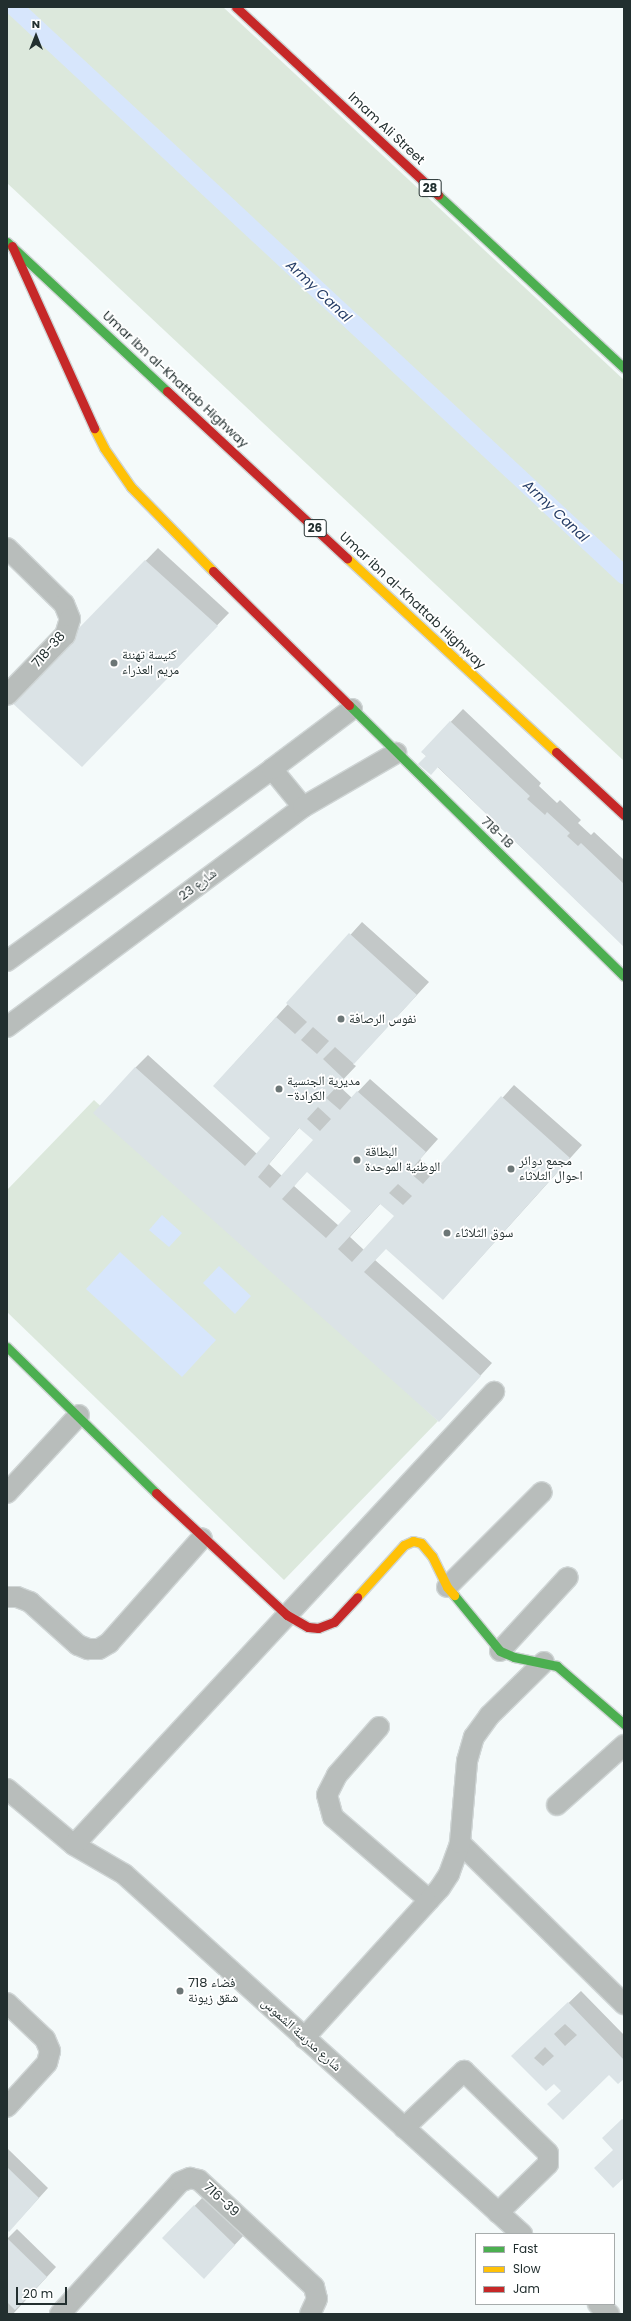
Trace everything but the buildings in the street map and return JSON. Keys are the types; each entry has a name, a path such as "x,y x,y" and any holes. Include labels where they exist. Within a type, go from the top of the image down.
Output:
{"main road":[{"name":"Imam Ali Street","path":"236,7 624,368"},
{"name":"718-18","path":"9,244 104,448 131,487 171,530 624,976"},
{"name":"Umar ibn al-Khattab Highway","path":"9,244 624,815"},
{"path":"7,1347 79,1415 202,1538 287,1615 308,1627 318,1628 334,1622 404,1545 413,1541 421,1543 432,1556 447,1587 500,1651 514,1657 544,1662 562,1670 624,1724"}],"street":[{"name":"718-38","path":"7,548 64,604 70,619 65,635 7,695"},
{"path":"7,961 272,769 352,709"},
{"name":"شارع 23","path":"7,1026 303,807 396,753"},
{"path":"272,769 303,807"},
{"path":"74,1845 494,1392"},
{"path":"7,1493 79,1415"},
{"path":"447,1587 542,1492"},
{"path":"7,1597 17,1597 30,1602 78,1645 88,1649 99,1649 109,1643 202,1538"},
{"path":"500,1651 568,1577"},
{"path":"304,2038 429,1900 449,1874 460,1843 467,1761 474,1737 489,1716 544,1662"},
{"path":"380,1727 337,1775 327,1795 333,1817 429,1900"},
{"path":"557,1805 624,1744"},
{"name":"شارع مدرسة الشموس","path":"7,1789 74,1845 124,1874 521,2233"},
{"path":"460,1843 624,2004"},
{"path":"7,2003 45,2039 50,2051 47,2064 7,2107"},
{"path":"404,2128 464,2071 548,2153 548,2164 498,2213"},
{"name":"716-39","path":"60,2314 180,2182 190,2178 199,2180 314,2287 317,2299 310,2314"},
{"path":"599,2305 609,2314"}],"shaded area":[{"path":"7,7 223,7 624,380 624,761 7,183"},
{"path":"94,1100 438,1421 284,1580 7,1312 7,1190"}],"water":[{"path":"162,1215 182,1233 169,1247 149,1230"},
{"path":"120,1252 216,1340 182,1377 86,1289"},
{"path":"219,1266 251,1296 235,1314 203,1283"}],"waterway":[{"name":"Army Canal","path":"14,7 624,575"}],"traffic: fast":[{"path":"438,195 624,368"},
{"path":"7,242 167,391"},
{"path":"349,705 624,976"},
{"path":"7,1347 156,1493"},
{"path":"454,1595 500,1651 514,1657 557,1666 624,1724"}],"traffic: slow":[{"path":"94,428 104,448 131,487 213,571"},
{"path":"347,558 556,752"},
{"path":"357,1597 404,1545 413,1541 421,1543 432,1556 447,1587 454,1595"}],"traffic: jam":[{"path":"236,7 438,195"},
{"path":"12,246 94,428"},
{"path":"167,391 347,558"},
{"path":"213,571 349,705"},
{"path":"556,752 624,815"},
{"path":"156,1493 287,1615 308,1627 318,1628 334,1622 357,1597"}],"place":[{"name":"كنيسة تهنئة مريم العذراء","path":"114,663"},
{"name":"نفوس الرصافة","path":"341,1019"},
{"name":"مديرية الجنسية -الكرادة","path":"279,1089"},
{"name":"البطاقة الوطنية الموحدة","path":"357,1160"},
{"name":"مجمع دوائر احوال الثلاثاء","path":"511,1169"},
{"name":"سوق الثلاثاء","path":"447,1233"},
{"name":"فضاء 718 شقق زيونة","path":"180,1991"}]}
